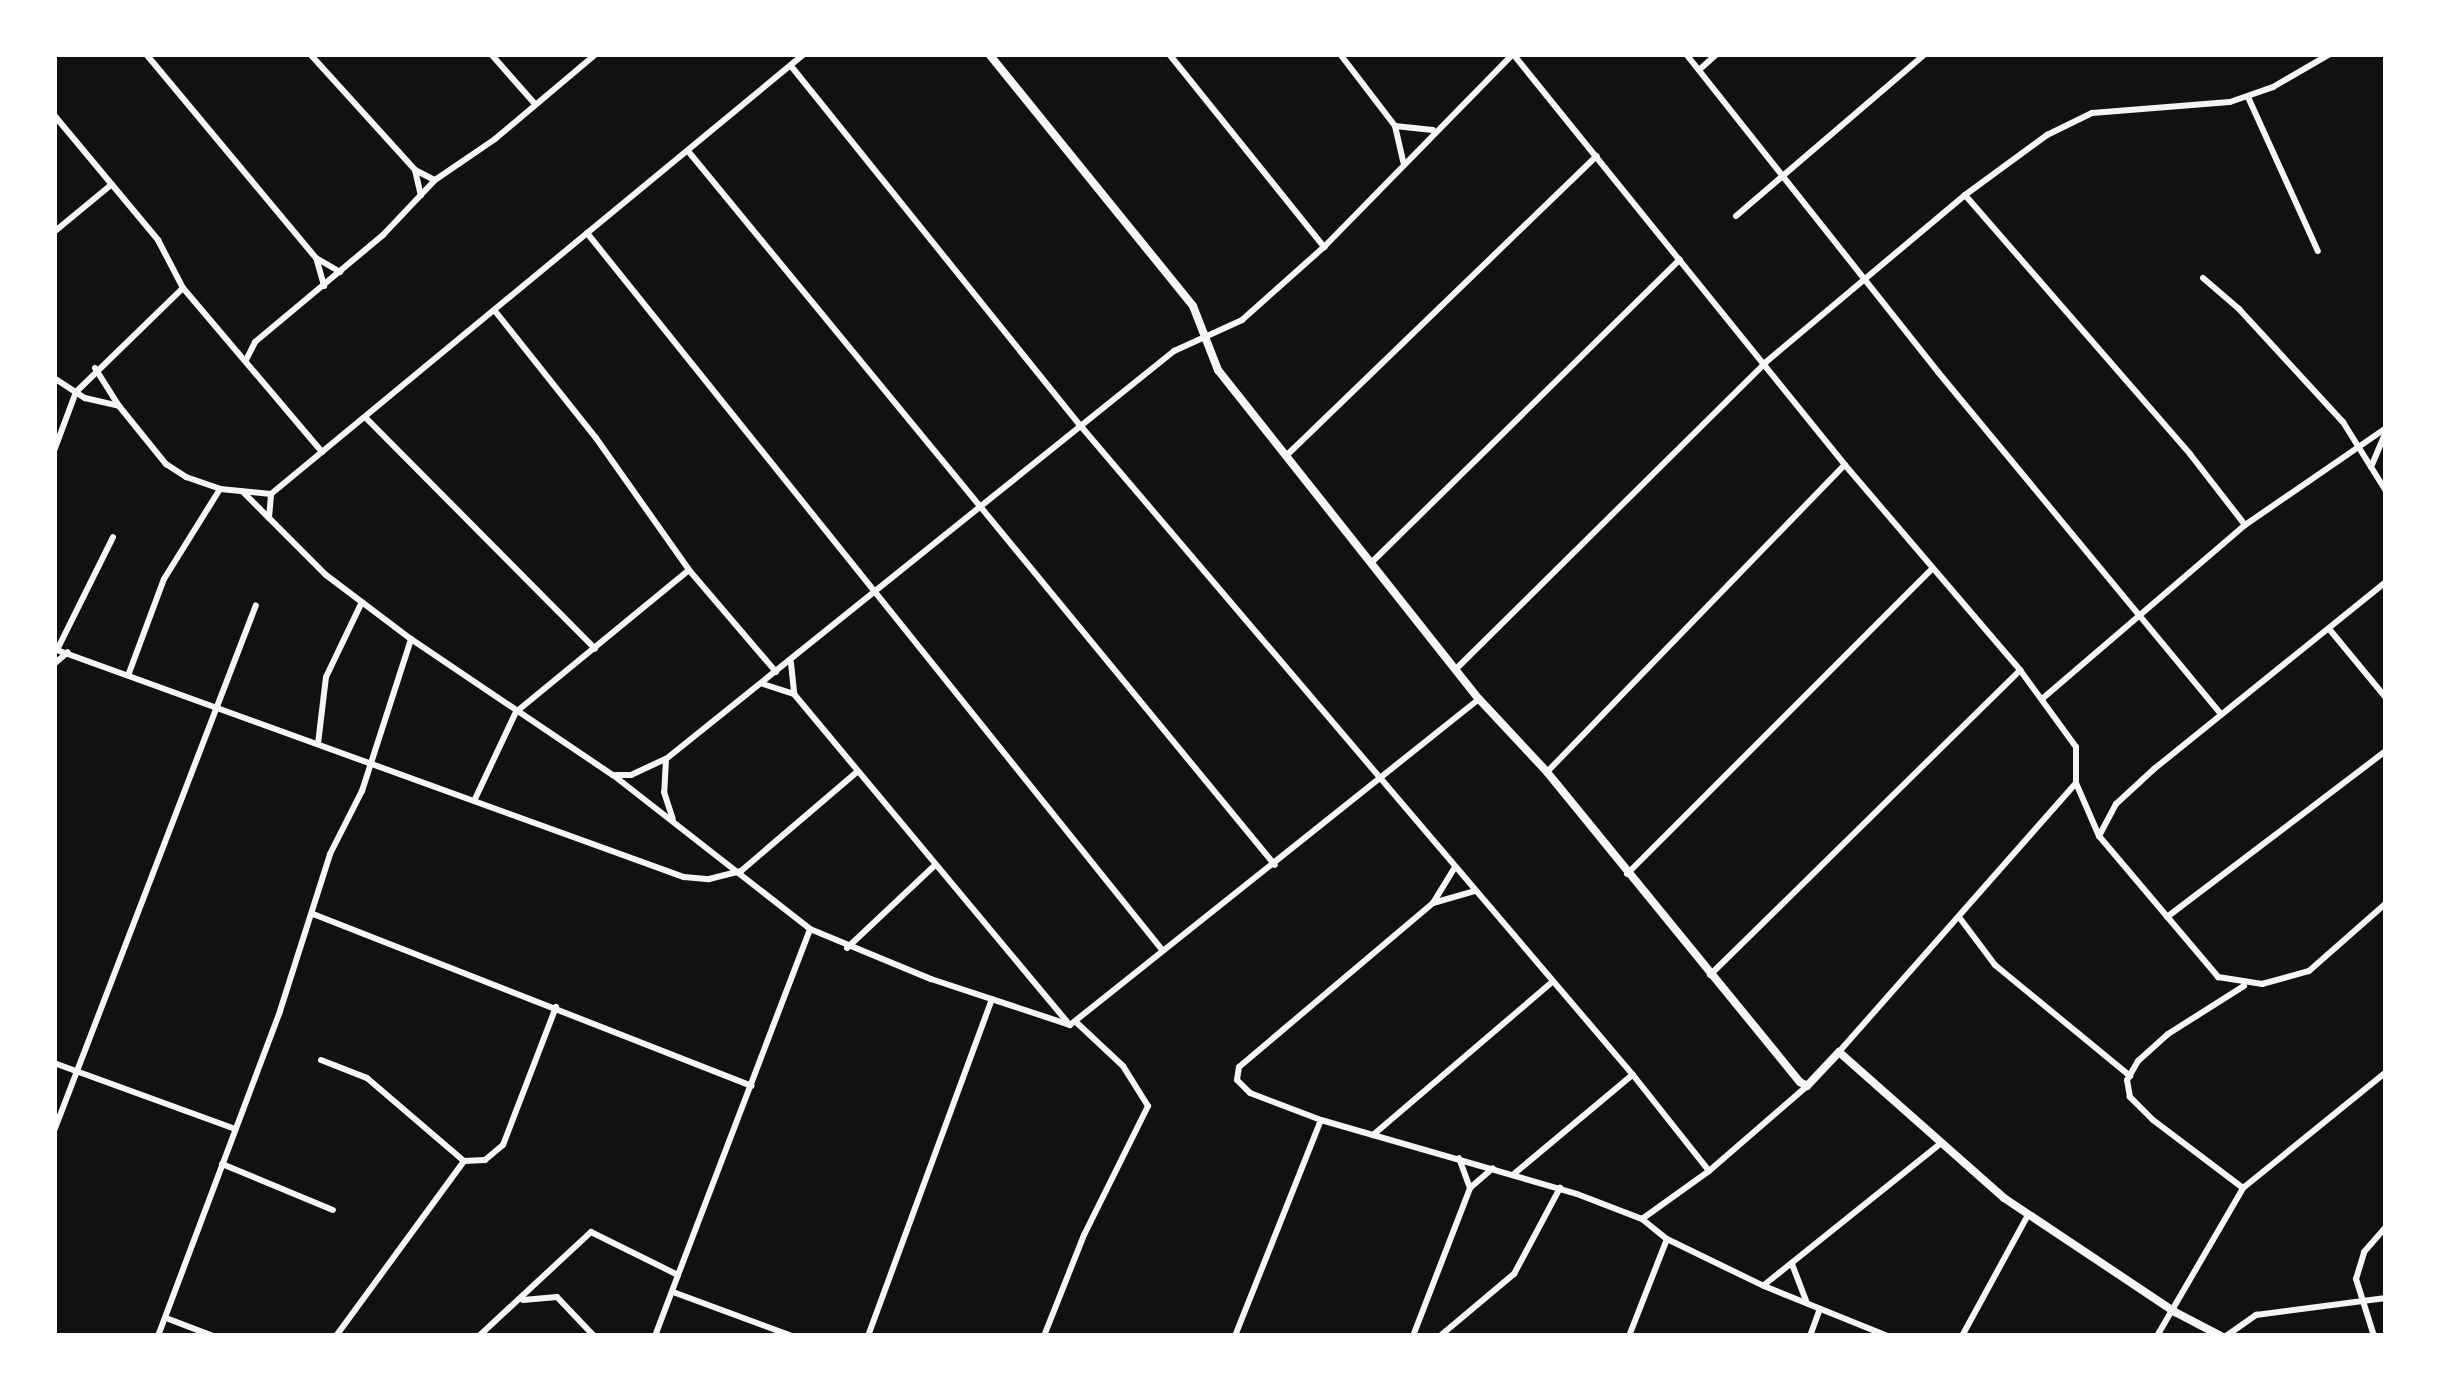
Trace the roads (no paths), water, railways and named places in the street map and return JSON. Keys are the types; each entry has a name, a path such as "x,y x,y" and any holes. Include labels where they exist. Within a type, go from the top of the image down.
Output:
{"street":[{"path":"146,54 316,258 340,272"},
{"path":"310,54 415,170 435,181"},
{"path":"491,54 535,104"},
{"path":"246,359 255,342 340,272 435,181 596,54"},
{"path":"95,368 166,464 220,489 272,494 804,54"},
{"path":"989,54 1193,306 1218,370 1371,563 1479,699 1546,772 1710,975 1808,1086"},
{"path":"1169,54 1324,247"},
{"path":"1340,54 1395,126 1403,162"},
{"path":"613,775 631,775 666,759 1174,351 1242,320 1324,247 1513,54 1845,465 2042,698 2076,748 2076,783 2099,836 2207,970 2246,985"},
{"path":"1686,54 2220,713"},
{"path":"1699,70 1717,54"},
{"path":"1736,216 1925,54"},
{"path":"1457,668 1766,362 1965,195 2066,122 2092,113 2248,97 2330,54"},
{"path":"791,66 1079,424 1633,1075 1709,1172"},
{"path":"2248,97 2318,251"},
{"path":"54,115 158,240 183,288 322,452"},
{"path":"1395,126 1435,130"},
{"path":"688,151 1275,865"},
{"path":"1288,454 1598,155"},
{"path":"415,170 422,195"},
{"path":"54,232 112,184"},
{"path":"1965,195 2190,454 2245,525"},
{"path":"587,233 876,587 1164,952"},
{"path":"316,258 324,286"},
{"path":"1371,563 1680,259"},
{"path":"2203,278 2256,327 2343,422 2386,490"},
{"path":"54,451 76,392 95,368 183,288"},
{"path":"495,311 596,438 689,570 777,673"},
{"path":"232,343 255,342"},
{"path":"54,378 76,392 119,406"},
{"path":"367,418 595,649"},
{"path":"2042,698 2245,525 2386,430"},
{"path":"2371,466 2386,430"},
{"path":"1546,772 1845,465"},
{"path":"129,674 164,579 220,489"},
{"path":"244,494 362,602 613,775 810,928 847,948 1073,1024"},
{"path":"269,518 272,494"},
{"path":"113,537 56,649 684,877 709,879 741,872 857,772"},
{"path":"1628,874 1932,569"},
{"path":"475,799 516,712 689,570"},
{"path":"2099,836 2123,797 2220,713 2386,582"},
{"path":"318,744 326,677 362,602"},
{"path":"54,1131 256,605"},
{"path":"2330,630 2386,698"},
{"path":"158,1336 313,914 330,854 371,762 411,639"},
{"path":"54,664 68,652"},
{"path":"791,663 794,694"},
{"path":"1710,975 2020,670"},
{"path":"763,684 794,694 934,866 1073,1024 1123,1066 1148,1106 1084,1235 1044,1336"},
{"path":"1073,1024 1479,699"},
{"path":"2168,917 2386,752"},
{"path":"666,759 664,792 673,819"},
{"path":"1642,1219 1709,1172 1808,1086 2076,783"},
{"path":"847,948 934,866"},
{"path":"1455,867 1433,903 1236,1073 1250,1093 1321,1120 1515,1173 1642,1219 1667,1239 1764,1286 1888,1336"},
{"path":"1433,903 1475,891"},
{"path":"2242,1189 2130,1097 2130,1076 2168,1034 2246,985 2309,971 2386,903"},
{"path":"313,914 751,1086"},
{"path":"1959,917 1995,965 2130,1076"},
{"path":"655,1336 810,928"},
{"path":"1373,1135 1551,983"},
{"path":"868,1336 992,999"},
{"path":"336,1336 464,1161 494,1157 503,1145 556,1007"},
{"path":"1839,1052 1939,1145 2028,1215 2175,1312 2224,1336 2256,1315 2386,1298"},
{"path":"321,1060 367,1078 464,1161"},
{"path":"54,1063 235,1129"},
{"path":"2157,1336 2242,1189 2386,1072"},
{"path":"1515,1173 1633,1075"},
{"path":"1235,1336 1321,1120"},
{"path":"1764,1286 1939,1145"},
{"path":"1460,1158 1470,1188"},
{"path":"222,1164 333,1210"},
{"path":"1413,1336 1470,1188 1494,1168"},
{"path":"1440,1336 1514,1274 1560,1188"},
{"path":"1962,1336 2028,1215"},
{"path":"2374,1336 2359,1298 2358,1267 2386,1227"},
{"path":"479,1336 591,1232 679,1275"},
{"path":"1629,1336 1667,1239"},
{"path":"1792,1264 1808,1303"},
{"path":"673,1292 792,1336"},
{"path":"520,1300 557,1297 594,1336"},
{"path":"1810,1336 1820,1309"},
{"path":"166,1318 213,1336"}]}
